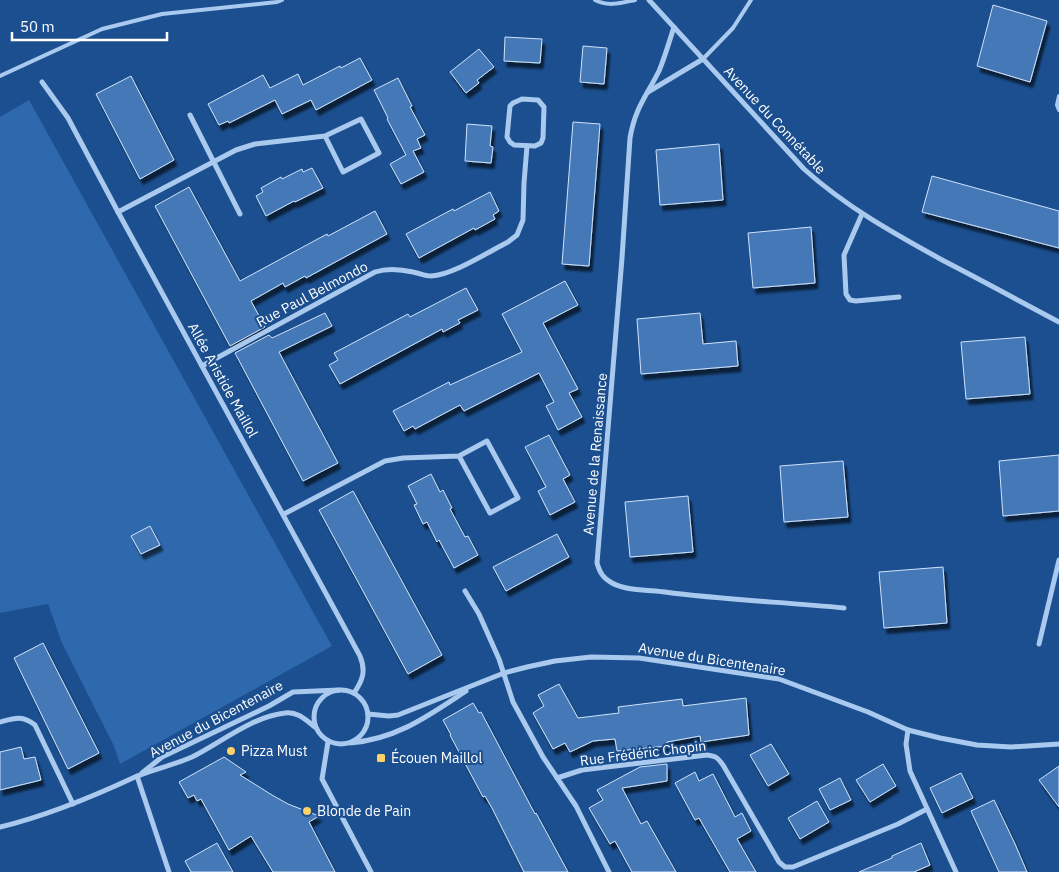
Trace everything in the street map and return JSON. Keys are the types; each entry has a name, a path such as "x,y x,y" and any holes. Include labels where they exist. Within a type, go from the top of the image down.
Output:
{"street":[{"name":"Avenue du Connétable","path":"649,0 804,169 822,186 862,214 902,238 1059,322"},
{"path":"647,92 663,62 674,27"},
{"path":"647,92 703,59"},
{"name":"Allée Aristide Maillol","path":"42,82 68,118 360,656 364,665 364,674 363,680 354,694"},
{"name":"Avenue de la Renaissance","path":"647,92 639,104 633,120 630,138 597,563 599,573 603,578 614,584 633,588 691,596 844,608"},
{"path":"522,99 538,100 542,102 545,112 543,138 541,143 535,146 527,146 514,145 507,137 510,106 522,99"},
{"path":"190,115 240,214"},
{"path":"118,212 236,150 255,144 325,136 361,119 379,153 343,172 325,136"},
{"name":"Rue Paul Belmondo","path":"202,366 375,272 386,269 405,270 429,276 439,275 452,271 508,242 517,235 523,220 527,146"},
{"path":"862,214 844,255 846,294 850,300 856,302 899,297"},
{"path":"284,514 385,461 403,458 460,456 487,441 518,498 490,513 460,456"},
{"path":"1039,644 1059,560"},
{"path":"466,590 485,626 513,702 543,757 576,806 609,872"},
{"name":"Avenue du Bicentenaire","path":"368,714 398,715 504,674 555,660 640,658 779,679 868,712 908,730 977,745 1011,747 1059,744"},
{"name":"Avenue du Bicentenaire","path":"347,744 376,740 395,734 475,686"},
{"path":"339,690 354,694 365,704 368,723 360,737 347,744 328,742 315,727 314,709 321,698 328,693 339,690"},
{"name":"Avenue du Bicentenaire","path":"0,827 73,804 116,787 137,776 162,757 270,706 293,692 339,690"},
{"name":"Avenue du Bicentenaire","path":"137,776 192,757 260,720 274,715 287,712 295,713 315,727"},
{"path":"0,722 13,718 26,718 35,725 73,804"},
{"path":"908,730 906,744 910,770 956,872"},
{"path":"328,742 322,779 371,872"},
{"name":"Rue Frédéric Chopin","path":"557,778 582,770 707,755 714,756 724,766 779,862 785,867 794,867 898,824 927,809"},
{"path":"137,776 169,872"}],"lane":[{"path":"0,76 102,29 162,14 282,0"},
{"path":"595,0 604,4 616,4 635,0"},
{"path":"703,59 733,28 751,0"},
{"path":"1059,96 1057,105 1059,110"}],"shaded area":[{"path":"29,100 332,646 120,764 114,746 62,643 48,604 0,613 0,117"}],"building":[{"path":"993,5 1047,21 1030,82 977,66"},
{"path":"505,37 542,39 540,63 504,61"},
{"path":"583,46 607,48 604,84 580,82"},
{"path":"479,49 494,67 477,80 479,83 466,93 450,72"},
{"path":"360,58 372,80 316,110 311,100 282,114 275,100 229,123 228,121 219,125 208,104 263,75 270,88 298,74 303,85"},
{"path":"131,76 174,160 140,179 96,94"},
{"path":"398,78 412,106 410,107 425,135 417,139 421,148 413,151 424,172 401,184 390,164 406,155 374,90"},
{"path":"573,122 600,124 589,266 562,264"},
{"path":"467,124 492,126 490,146 493,147 491,163 465,161"},
{"path":"719,144 723,200 660,205 656,150"},
{"path":"312,168 323,188 266,216 256,196 263,192 261,188 281,177 282,179 302,169 303,172"},
{"path":"932,176 1059,211 1059,248 922,212"},
{"path":"189,187 240,281 327,234 328,236 375,211 387,234 306,278 305,276 285,287 283,283 251,301 265,327 230,346 155,206"},
{"path":"490,192 499,211 493,215 495,219 475,230 474,228 419,258 406,234"},
{"path":"811,227 815,283 753,288 748,233"},
{"path":"565,281 578,305 543,323 578,389 569,393 582,417 558,430 546,406 554,402 539,373 464,411 460,405 415,429 413,426 404,431 393,411 449,382 450,385 522,352 502,314"},
{"path":"466,288 478,310 458,320 460,323 443,332 442,329 340,384 329,365 338,360 334,353 408,314 410,317"},
{"path":"325,313 332,326 279,352 338,463 303,481 235,353 269,335 272,338"},
{"path":"700,313 703,344 736,341 738,366 641,374 637,319"},
{"path":"1025,337 1030,394 966,399 961,342"},
{"path":"549,435 570,475 563,479 575,502 550,515 538,491 546,487 525,447"},
{"path":"1059,455 1059,511 1003,516 999,461"},
{"path":"843,461 848,517 784,522 780,466"},
{"path":"431,474 440,492 443,490 452,508 450,509 465,537 468,536 478,555 454,568 427,522 423,524 414,505 417,504 408,486"},
{"path":"353,491 442,655 408,674 319,510"},
{"path":"688,496 693,552 630,557 625,502"},
{"path":"150,526 160,545 141,554 131,536"},
{"path":"557,534 569,557 506,591 493,567"},
{"path":"943,567 947,623 884,628 879,572"},
{"path":"43,643 99,753 68,769 14,658"},
{"path":"559,684 578,718 619,713 618,707 682,699 683,706 746,698 749,735 701,742 700,736 667,742 667,746 617,751 615,739 593,741 570,752 565,743 553,749 533,713 544,706 538,695"},
{"path":"473,703 479,713 481,712 568,872 524,872 492,808 485,796 483,797 443,720"},
{"path":"771,744 789,774 768,786 750,755"},
{"path":"21,747 24,759 35,757 41,780 0,790 0,752"},
{"path":"224,757 246,772 240,775 272,795 288,804 319,816 309,822 335,872 273,872 251,836 229,850 201,799 197,801 194,795 188,798 179,782"},
{"path":"667,764 667,781 622,788 641,824 647,821 676,872 632,872 615,841 610,844 589,808 603,800 597,790 640,767"},
{"path":"883,764 896,786 870,802 856,780"},
{"path":"1059,766 1059,807 1039,780"},
{"path":"695,772 699,781 713,774 735,817 742,813 751,831 737,839 756,872 730,872 699,818 695,820 675,783"},
{"path":"961,773 973,798 942,813 930,788"},
{"path":"840,778 851,800 830,810 819,789"},
{"path":"994,800 1027,872 999,872 971,811"},
{"path":"817,801 829,822 800,839 788,818"},
{"path":"217,843 233,872 191,872 185,861"},
{"path":"921,843 930,865 914,872 859,872 892,858 892,856"}],"place":[{"name":"Pizza Must","path":"231,751"},
{"name":"Écouen Maillol","path":"381,758"},
{"name":"Blonde de Pain","path":"307,811"}]}
